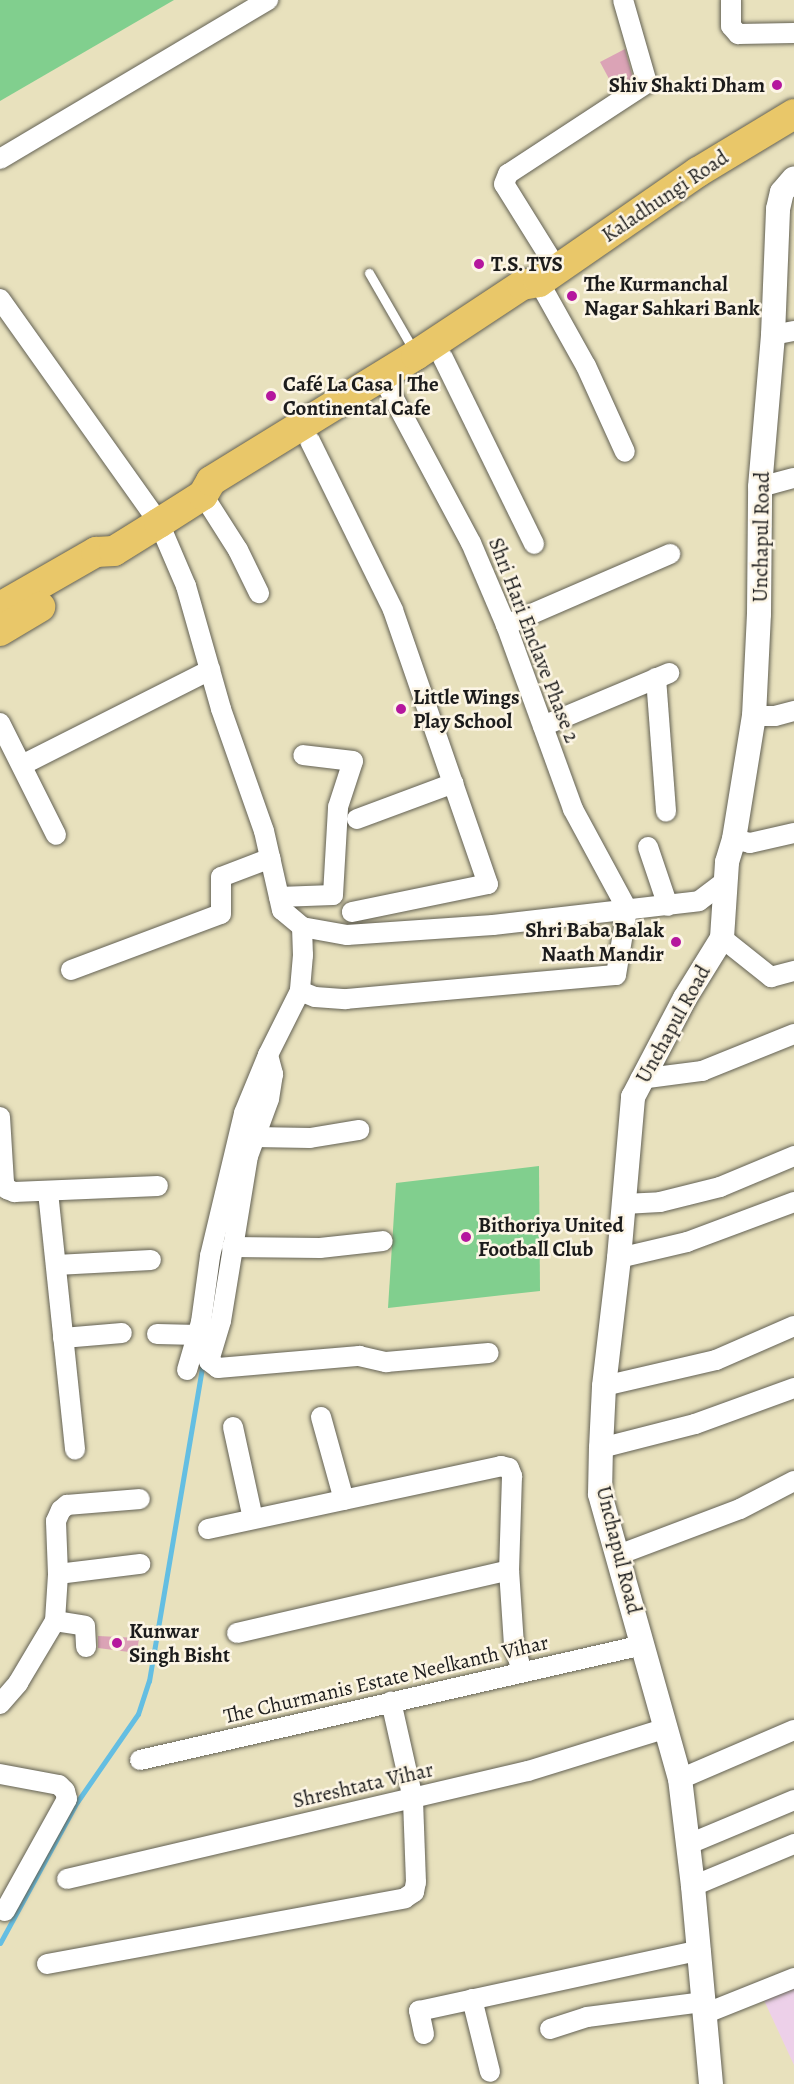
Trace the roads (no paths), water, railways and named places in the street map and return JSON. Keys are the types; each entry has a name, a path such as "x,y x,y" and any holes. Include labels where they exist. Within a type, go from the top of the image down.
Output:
{"main road":[{"name":"Kaladhungi Road","path":"0,607 96,552 114,551 203,495 211,481 530,300 548,275 698,172 794,114"},
{"name":"Kaladhungi Road","path":"203,495 223,495 310,441 387,383"},
{"name":"Kaladhungi Road","path":"0,631 102,573 114,551"}],"street":[{"path":"0,159 268,0"},
{"path":"623,0 627,22 647,83 508,174 504,184 548,275 625,452"},
{"path":"731,0 730,26 738,34 794,33"},
{"name":"Unchapul Road","path":"711,2084 700,1950 680,1779 600,1494 601,1448 604,1386 620,1258 633,1097 640,1079 685,998 722,938 724,882 734,839 754,716 759,614 760,487 783,333 778,209 782,192 794,178"},
{"path":"0,299 159,523 186,586 210,670 271,858 282,910 302,927 347,935 493,925 699,901 724,882"},
{"path":"430,357 534,544"},
{"name":"Shri Hari Enclave Phase 2","path":"387,383 471,543 506,625 573,809 627,909"},
{"path":"310,441 393,610 488,884 352,912"},
{"path":"760,487 794,478"},
{"path":"203,495 238,550 259,593"},
{"path":"506,625 670,554"},
{"path":"22,765 210,670"},
{"path":"543,726 662,676 666,812"},
{"path":"754,716 775,716 794,711"},
{"path":"0,723 56,835"},
{"path":"279,897 333,895 338,807 353,761 303,755"},
{"path":"357,819 454,783"},
{"path":"734,839 750,843 794,833"},
{"path":"648,847 668,906"},
{"path":"70,970 221,914 221,877 271,858"},
{"path":"300,991 315,997 346,999 616,975 627,909"},
{"path":"187,1370 198,1335 210,1256 244,1113 268,1055 300,991 303,955 302,927"},
{"path":"722,938 771,977 794,971"},
{"path":"640,1079 702,1071 794,1034"},
{"path":"268,1055 273,1074 269,1099 254,1137 241,1192 221,1321 209,1361 212,1366 218,1368 359,1356 386,1362 489,1353"},
{"path":"0,1117 7,1189 14,1192 48,1192 158,1186"},
{"path":"254,1137 310,1138 359,1130"},
{"path":"624,1204 660,1202 720,1187 794,1156"},
{"path":"48,1192 75,1450"},
{"path":"620,1258 687,1242 794,1202"},
{"path":"232,1247 320,1248 383,1241"},
{"path":"56,1265 151,1260"},
{"path":"604,1386 716,1359 794,1326"},
{"path":"63,1338 122,1333"},
{"path":"157,1334 198,1335"},
{"path":"601,1448 695,1424 794,1388"},
{"path":"321,1418 344,1500"},
{"path":"233,1427 253,1520"},
{"path":"208,1529 501,1466 508,1468 512,1476 509,1570 514,1645 522,1671"},
{"path":"618,1556 740,1509 794,1481"},
{"path":"0,1704 18,1683 55,1621 58,1574 56,1521 61,1510 68,1505 140,1499"},
{"path":"58,1574 140,1564"},
{"path":"237,1633 509,1570"},
{"path":"55,1621 85,1626 86,1647"},
{"name":"The Churmanis Estate Neelkanth Vihar","path":"140,1760 643,1645"},
{"path":"47,1964 405,1898 414,1892 416,1882 413,1798 391,1701"},
{"name":"Shreshtata Vihar","path":"67,1879 528,1771 667,1728"},
{"path":"680,1779 794,1730"},
{"path":"0,1774 59,1785 65,1791 67,1799 5,1911"},
{"path":"689,1844 794,1800"},
{"path":"693,1886 794,1844"},
{"path":"424,2034 419,2011 700,1950"},
{"path":"550,2029 587,2017 703,2008 794,1978"},
{"path":"472,1999 490,2072"}],"lane":[{"path":"369,273 430,357"}],"waterway":[{"path":"211,1318 216,1292"},
{"path":"0,1943 77,1802 138,1714 149,1681 203,1362"}],"place":[{"name":"Shiv Shakti Dham","path":"777,85"},
{"name":"T.S. TVS","path":"479,264"},
{"name":"The Kurmanchal Nagar Sahkari Bank","path":"572,296"},
{"name":"Café La Casa | The Continental Cafe","path":"271,396"},
{"name":"Little Wings Play School","path":"401,709"},
{"name":"Shri Baba Balak Naath Mandir","path":"676,942"},
{"name":"Bithoriya United Football Club","path":"466,1237"},
{"name":"Kunwar Singh Bisht","path":"117,1643"}]}
